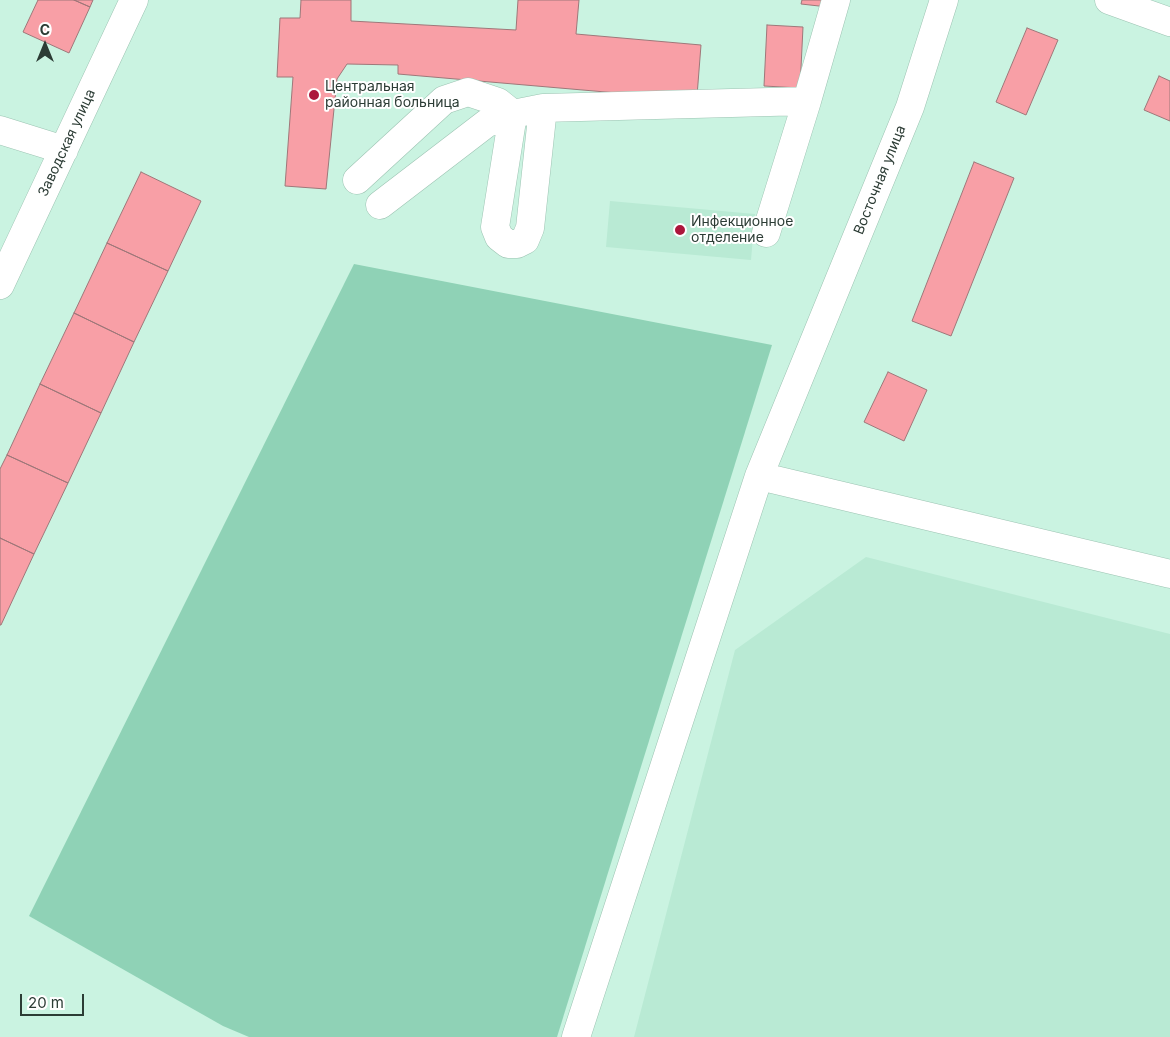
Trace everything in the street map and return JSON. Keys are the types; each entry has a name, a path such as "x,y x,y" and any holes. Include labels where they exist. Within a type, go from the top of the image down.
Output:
{"street":[{"name":"Заводская улица","path":"0,285 134,0"},
{"path":"766,233 808,100 836,0"},
{"name":"Восточная улица","path":"576,1037 759,476 910,107 944,0"},
{"path":"1109,0 1170,22"},
{"path":"357,180 444,100 468,92 498,102 513,114"},
{"path":"380,206 487,123 513,114 543,108 808,100"},
{"path":"513,114 495,228 499,237 508,244 518,244 525,240 530,228 543,108"},
{"path":"0,130 64,150"},
{"path":"759,476 1170,574"}],"shaded area":[{"name":"Инфекционное отделение","path":"610,201 755,214 751,260 606,247"},
{"path":"354,264 772,345 557,1037 249,1037 223,1026 29,916"},
{"path":"866,557 1170,634 1170,1037 634,1037 735,650"}],"building":[{"path":"38,0 74,0 90,7 69,53 23,32"},
{"path":"74,0 93,0 90,7"},
{"name":"Центральная районная больница","path":"301,0 351,0 351,21 516,30 518,0 579,0 576,34 701,45 697,96 675,98 398,74 398,65 347,64 337,79 326,189 285,186 293,77 277,77 280,18 300,18"},
{"path":"802,0 828,0 828,7 801,4"},
{"path":"767,25 803,27 800,88 764,86"},
{"path":"1027,28 1058,40 1026,115 996,102"},
{"path":"1159,76 1170,81 1170,121 1144,110"},
{"path":"974,162 1014,178 951,336 912,321"},
{"path":"141,172 201,201 168,271 107,243"},
{"path":"107,243 168,271 134,342 74,313"},
{"path":"74,313 134,342 101,413 40,384"},
{"path":"888,372 927,390 904,441 864,422"},
{"path":"40,384 101,413 68,483 7,455"},
{"path":"7,455 68,483 34,554 0,538 0,469"},
{"path":"0,538 34,554 1,625 0,625"}],"place":[{"name":"Центральная районная больница","path":"314,95"},
{"name":"Инфекционное отделение","path":"680,230"}]}
